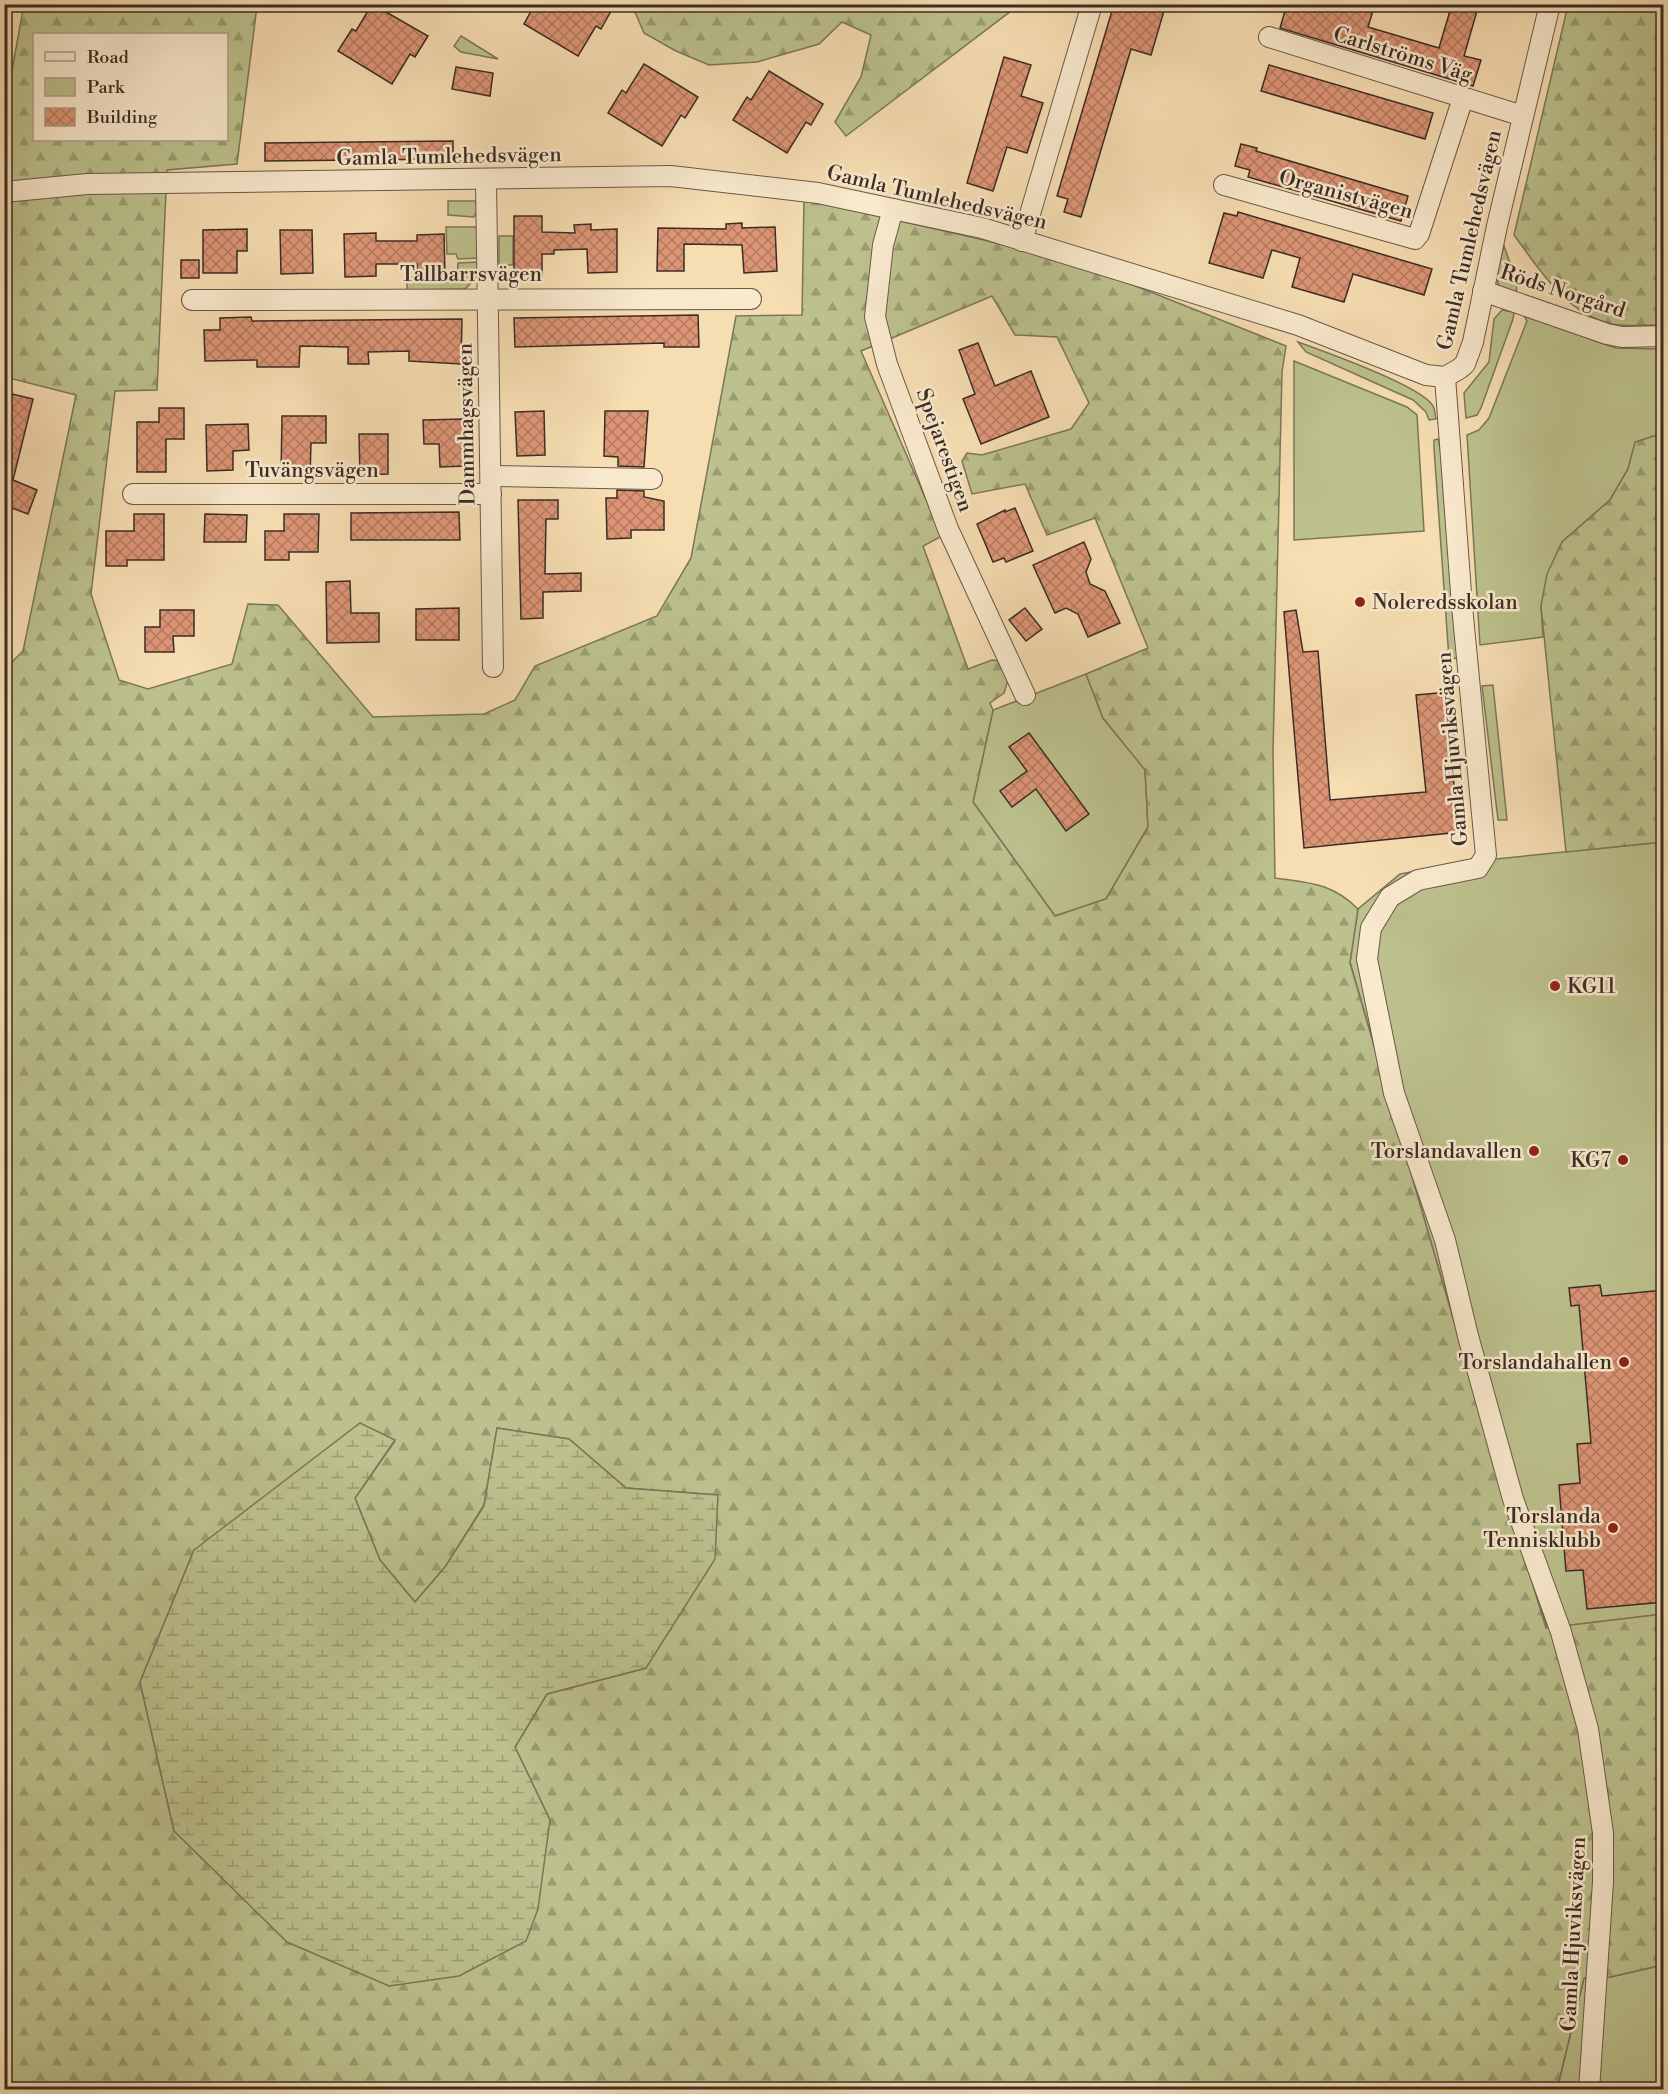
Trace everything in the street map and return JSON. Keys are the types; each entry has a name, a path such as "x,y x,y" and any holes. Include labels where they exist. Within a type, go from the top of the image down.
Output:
{"street":[{"path":"1022,241 1092,4"},
{"name":"Gamla Tumlehedsvägen","path":"4,192 87,184 671,176 765,185 982,228 1298,326 1426,375 1444,377 1465,364 1473,342 1550,4"},
{"name":"Carlströms Väg","path":"1269,37 1523,116"},
{"name":"Organistvägen","path":"1224,185 1415,239 1419,234 1463,98"},
{"name":"Dammhagsvägen","path":"486,180 493,667"},
{"name":"Spejarestigen","path":"893,209 883,245 875,317 887,364 948,529 1025,695"},
{"name":"Röds Norgård","path":"1483,291 1607,334 1622,337 1664,336"},
{"name":"Tallbarrsvägen","path":"192,300 751,299"},
{"name":"Gamla Hjuviksvägen","path":"1444,377 1462,606 1486,855 1478,868 1418,880 1390,897 1371,928 1367,942 1367,959 1394,1093 1445,1240 1468,1336 1513,1498 1561,1632 1588,1729 1603,1833 1603,1882 1589,2090"},
{"name":"Tuvängsvägen","path":"133,494 652,479"}],"green space":[{"path":"24,4 257,6 237,164 167,170 157,390 115,391 91,594 119,680 148,689 232,664 248,604 278,605 373,717 484,714 515,700 535,666 657,616 691,558 736,316 802,315 804,199 997,243 1103,273 1286,346 1282,372 1273,752 1275,878 1310,883 1330,889 1358,909 1350,963 1488,1439 1546,1628 1663,1614 1663,1968 1658,1966 1606,1978 1584,1978 1557,2089 5,2089 4,670 23,651 76,395 5,377 5,109","holes":["992,296 1015,335 1057,337 1089,403 1071,429 982,455 967,453 962,461 972,494 1025,484 1047,535 1095,518 1148,648 1086,674 1103,718 1145,770 1148,827 1106,899 1055,916 973,802 993,710 990,703 1004,693 1008,680 1000,661 992,660 968,669 923,546 942,536 861,351","497,1428 569,1439 626,1488 717,1495 646,1668 547,1694 515,1747 550,1820 174,1831 140,1682 194,1550 395,1441 355,1498 380,1560 415,1602 445,1567 484,1505"]},
{"path":"632,5 1019,5 846,136 835,122 861,77 871,35 842,22 819,44 757,62 709,65 676,51 644,33"},
{"path":"1568,5 1663,5 1663,325 1612,324 1581,311 1544,276 1514,235"},
{"path":"461,36 498,59 461,52 454,46"},
{"path":"448,201 475,201 478,208 474,217 448,215"},
{"path":"446,227 478,227 479,258 458,259 456,254 447,254"},
{"path":"499,236 513,236 513,265 499,265"},
{"path":"1504,246 1517,282 1516,296 1498,285 1497,273"},
{"path":"479,262 478,276 465,289 407,290 407,277 457,280 458,263"},
{"path":"1502,310 1514,312 1513,319 1481,408 1477,415 1466,418 1464,393 1489,362 1494,319"},
{"path":"1524,316 1616,348 1663,349 1663,429 1657,435 1636,442 1628,469 1610,500 1562,542 1541,606 1543,637 1480,645 1467,435 1479,430 1489,418 1527,321"},
{"path":"1298,342 1371,370 1411,389 1433,406 1436,419 1429,420 1426,412 1413,400 1306,352"},
{"path":"1294,361 1407,407 1417,415 1424,531 1294,540"},
{"path":"1657,435 1664,443 1663,842 1566,852 1541,606 1547,574 1562,542 1610,500 1628,469 1635,442"},
{"path":"1438,439 1441,451 1458,658 1449,659 1434,448 1434,440"},
{"path":"1086,674 1103,718 1145,769 1148,827 1106,899 1055,916 973,802 993,710"},
{"path":"1493,685 1507,820 1498,820 1482,686"},
{"name":"Torslandavallen","path":"1663,842 1663,1614 1547,1628 1488,1439 1350,962 1358,909 1400,874 1466,862"},
{"path":"360,1423 395,1440 355,1498 380,1560 415,1602 445,1567 484,1506 497,1428 569,1439 626,1488 718,1495 715,1559 646,1668 547,1694 515,1747 550,1820 538,1909 526,1941 459,1976 389,1986 287,1942 174,1831 140,1682 194,1550"},
{"path":"1658,1966 1663,1968 1663,2089 1557,2090 1584,1978 1606,1978"}],"building":[{"path":"372,4 428,36 415,57 410,54 392,84 338,51 352,29 356,31"},
{"path":"535,4 615,4 601,29 596,26 578,56 524,24"},
{"path":"1114,4 1166,4 1151,55 1131,49 1081,217 1064,212 1068,199 1057,196"},
{"path":"1287,4 1315,12 1317,4 1375,4 1368,27 1439,48 1452,4 1479,4 1464,56 1481,60 1473,86 1280,28"},
{"path":"1004,57 1031,65 1021,96 1043,103 1027,153 1007,147 993,191 967,183"},
{"path":"644,64 698,97 685,118 681,115 662,146 608,113 622,90 626,93"},
{"path":"1269,65 1433,113 1425,139 1261,91"},
{"path":"456,67 493,73 490,96 452,89"},
{"path":"769,71 823,104 811,125 806,122 787,153 733,120 747,97 751,100"},
{"path":"453,141 453,159 265,161 265,143"},
{"path":"1241,144 1257,148 1256,151 1408,196 1401,221 1248,177 1250,170 1235,166"},
{"path":"1238,212 1432,269 1424,295 1353,274 1344,302 1292,287 1300,258 1272,250 1263,278 1209,263 1224,213 1237,216"},
{"path":"514,216 542,216 542,232 575,233 574,225 591,224 591,230 617,229 617,272 588,273 587,249 554,250 554,254 542,254 542,276 514,275"},
{"path":"742,223 742,228 775,227 777,271 744,273 742,245 684,244 684,271 657,271 658,228 726,229 726,224"},
{"path":"247,229 247,251 237,251 237,273 203,273 203,230"},
{"path":"280,230 312,230 313,273 281,274"},
{"path":"376,233 376,241 417,241 417,235 444,234 445,277 417,278 417,264 376,264 376,276 345,277 344,234"},
{"path":"181,260 199,260 199,278 181,278"},
{"path":"698,315 699,347 664,347 664,343 515,347 514,318"},
{"path":"251,317 252,321 462,319 461,364 409,361 409,351 368,352 369,364 348,364 348,347 300,346 299,367 257,367 257,360 205,361 204,330 220,330 220,318"},
{"path":"978,343 995,386 1031,371 1049,417 981,444 963,399 975,394 959,350"},
{"path":"4,392 33,399 13,480 37,490 28,514 4,505"},
{"path":"159,408 184,408 184,439 166,439 166,472 137,472 137,422 159,422"},
{"path":"544,411 545,455 517,456 515,412"},
{"path":"605,411 648,411 644,467 618,466 618,457 604,456"},
{"path":"282,416 326,416 326,443 311,443 310,477 281,477"},
{"path":"465,419 466,466 440,467 439,444 424,444 423,420"},
{"path":"248,424 249,450 233,451 233,470 207,471 206,425"},
{"path":"359,434 388,434 388,474 360,475"},
{"path":"617,490 644,491 644,497 664,501 664,530 631,530 631,538 607,539 606,498 617,498"},
{"path":"518,500 558,500 558,519 546,519 545,574 581,573 581,591 543,592 543,618 521,619"},
{"path":"1015,508 1033,551 1006,562 1004,558 993,562 977,524 1005,510 1005,512"},
{"path":"459,512 460,540 351,540 351,513"},
{"path":"134,514 164,514 164,560 127,560 127,566 106,566 106,531 134,531"},
{"path":"205,514 247,515 246,542 204,542"},
{"path":"284,514 319,514 318,552 289,552 289,560 265,560 265,531 284,531"},
{"path":"1084,542 1091,559 1086,572 1090,584 1105,591 1120,623 1088,637 1078,614 1066,608 1055,613 1033,565"},
{"path":"350,581 351,613 379,613 379,642 327,643 326,582"},
{"path":"459,608 459,640 416,640 416,609"},
{"path":"1025,608 1042,629 1026,641 1009,620"},
{"path":"160,610 194,610 194,636 173,636 174,652 145,652 145,627 160,627"},
{"path":"1296,610 1303,652 1318,651 1330,800 1426,792 1416,695 1449,692 1458,770 1452,771 1461,832 1304,848 1284,612"},
{"path":"1029,733 1089,814 1066,831 1036,789 1012,807 1000,791 1027,771 1009,747"},
{"path":"1600,1285 1602,1296 1664,1290 1664,1602 1587,1609 1583,1570 1566,1571 1559,1485 1580,1483 1577,1444 1591,1443 1579,1305 1571,1306 1569,1288"}],"place":[{"name":"Noleredsskolan","path":"1360,602"},
{"name":"KG11","path":"1555,986"},
{"name":"Torslandavallen","path":"1534,1151"},
{"name":"KG7","path":"1623,1160"},
{"name":"Torslandahallen","path":"1624,1362"},
{"name":"Torslanda Tennisklubb","path":"1613,1528"}]}
